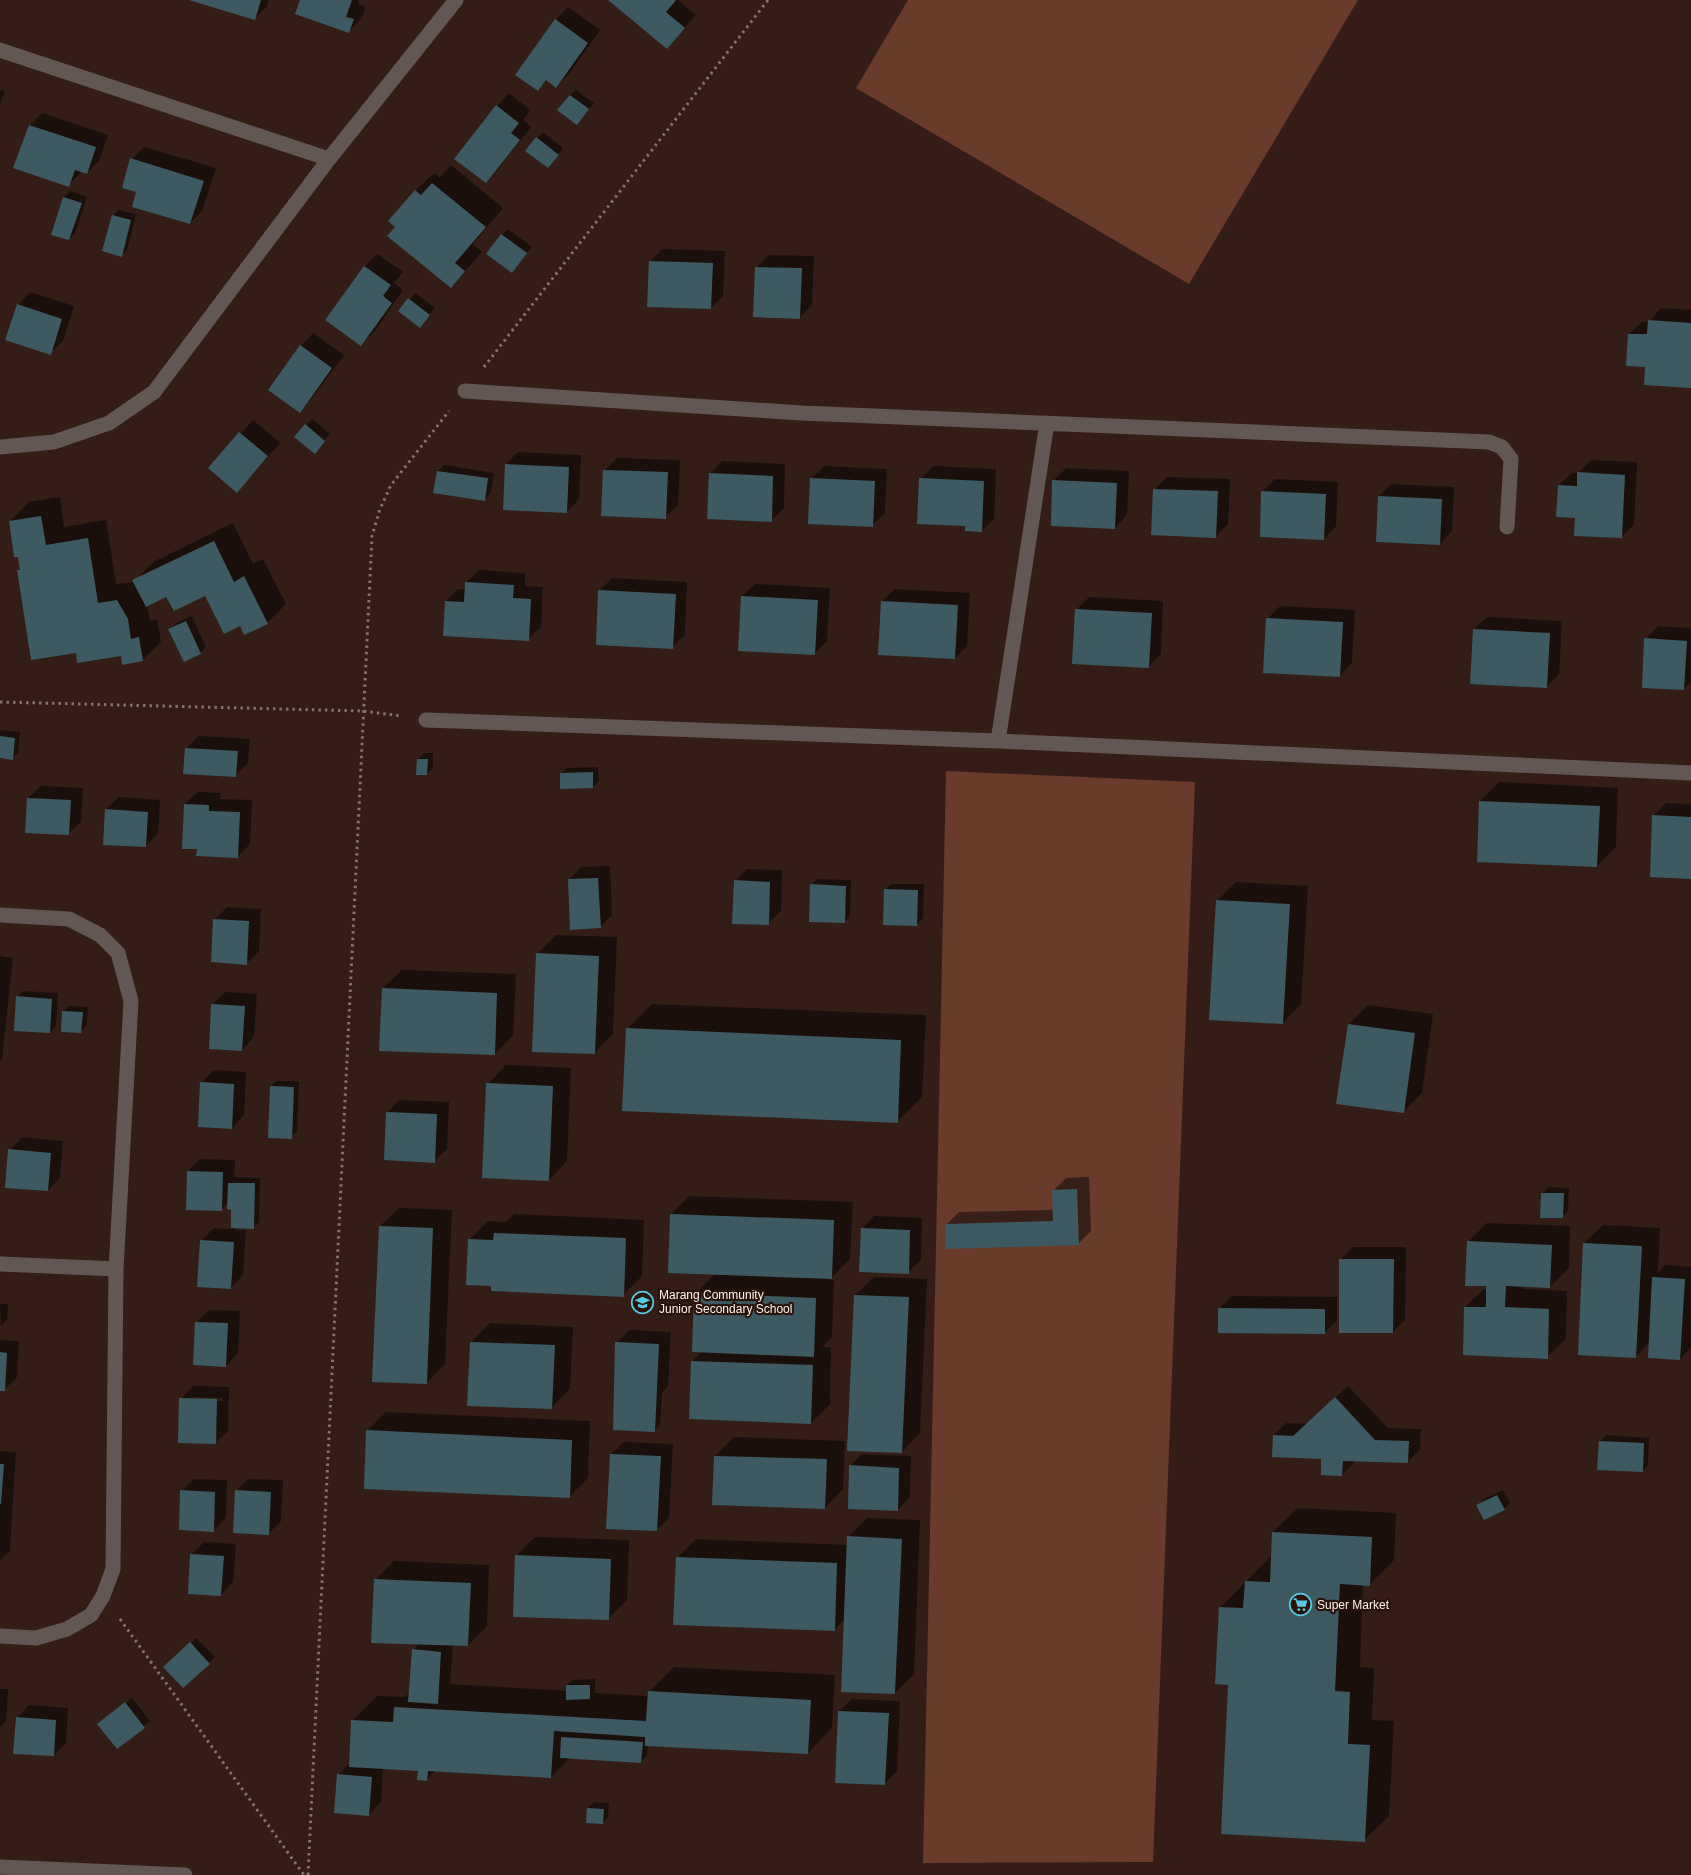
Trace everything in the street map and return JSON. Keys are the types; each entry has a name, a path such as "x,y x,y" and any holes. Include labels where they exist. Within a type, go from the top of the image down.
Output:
{"street":[{"path":"0,447 54,442 109,423 154,392 329,159 456,0"},
{"path":"0,50 329,159"},
{"path":"465,391 802,413 1489,442 1502,448 1511,459 1507,527"},
{"path":"998,741 1047,423"},
{"path":"426,720 998,741 1691,773"},
{"path":"0,915 69,919 100,935 118,953 131,1002 116,1269 114,1569 103,1596 91,1615 68,1629 36,1638 0,1636"},
{"path":"0,1264 116,1269"},
{"path":"0,1867 43,1872 185,1875"}],"path":[{"path":"308,1875 372,536 380,509 391,485 768,0"},
{"path":"0,702 363,711 426,720"},
{"path":"103,1596 304,1875"}],"shaded area":[{"path":"908,0 1358,0 1189,284 856,88"},
{"path":"946,771 1195,782 1153,1862 923,1863"}],"building":[{"path":"189,0 261,0 255,20"},
{"path":"300,0 352,0 346,17 354,19 349,33 295,14"},
{"path":"608,0 676,0 666,12 685,28 667,49"},
{"path":"555,19 588,43 556,88 546,80 538,91 515,75"},
{"path":"570,95 589,109 577,125 557,110"},
{"path":"496,105 519,123 511,133 520,140 486,183 454,159"},
{"path":"29,125 96,147 87,174 75,170 69,187 13,168"},
{"path":"536,137 559,155 548,168 525,151"},
{"path":"130,158 204,181 190,224 132,207 136,192 122,188"},
{"path":"432,183 486,227 455,263 465,271 451,288 387,236 395,227 388,221 415,190 421,195"},
{"path":"63,197 82,203 69,240 51,235"},
{"path":"112,215 131,220 122,257 102,251"},
{"path":"501,234 527,253 512,273 486,254"},
{"path":"649,261 713,263 711,309 647,307"},
{"path":"364,266 391,285 383,296 392,303 361,346 325,320"},
{"path":"755,267 802,268 800,319 753,317"},
{"path":"408,298 430,315 420,328 398,311"},
{"path":"17,304 62,319 51,355 5,340"},
{"path":"1648,320 1691,323 1691,388 1644,385 1645,367 1626,366 1628,334 1647,334"},
{"path":"300,345 332,368 300,413 268,390"},
{"path":"305,424 325,441 315,454 294,437"},
{"path":"239,432 268,456 237,493 208,468"},
{"path":"505,464 569,467 567,513 503,510"},
{"path":"603,470 668,472 666,519 601,516"},
{"path":"437,471 488,478 485,501 433,493"},
{"path":"1577,472 1625,475 1622,538 1574,536 1575,518 1556,517 1558,485 1577,486"},
{"path":"709,473 773,476 772,522 707,519"},
{"path":"810,478 875,481 873,527 808,524"},
{"path":"919,478 984,481 982,532 965,531 965,526 917,524"},
{"path":"1052,480 1117,483 1115,529 1051,526"},
{"path":"1153,489 1218,491 1216,538 1151,535"},
{"path":"1261,491 1326,494 1324,540 1260,537"},
{"path":"1378,496 1442,499 1440,545 1376,542"},
{"path":"41,516 46,545 88,538 98,603 117,600 128,619 131,639 139,637 143,661 122,665 121,656 77,663 76,653 31,660 17,570 20,570 18,557 14,557 9,521"},
{"path":"214,541 234,582 244,576 268,624 244,635 240,626 224,634 205,596 174,611 166,597 146,607 132,580"},
{"path":"465,582 514,585 513,598 531,599 529,641 443,636 445,601 464,602"},
{"path":"598,590 676,594 673,649 596,645"},
{"path":"741,596 818,600 815,655 738,651"},
{"path":"881,601 958,605 955,659 878,655"},
{"path":"1075,609 1152,613 1149,668 1072,664"},
{"path":"1266,618 1343,622 1340,677 1263,673"},
{"path":"186,621 201,654 184,662 168,629"},
{"path":"1473,629 1550,633 1547,688 1470,684"},
{"path":"1644,638 1687,641 1684,690 1642,688"},
{"path":"0,736 15,738 13,760 0,758"},
{"path":"185,748 238,751 236,777 183,774"},
{"path":"417,759 428,759 427,775 416,775"},
{"path":"593,772 593,788 560,789 560,773"},
{"path":"27,798 71,800 69,835 25,833"},
{"path":"1479,801 1600,806 1597,867 1477,862"},
{"path":"184,804 209,805 209,811 240,812 238,858 196,856 197,849 182,849"},
{"path":"105,809 148,812 146,847 103,845"},
{"path":"1652,815 1691,817 1691,879 1650,877"},
{"path":"598,878 601,928 570,930 568,879"},
{"path":"734,880 770,882 769,925 732,924"},
{"path":"810,884 846,886 845,923 809,922"},
{"path":"884,889 918,890 917,926 883,925"},
{"path":"1216,900 1290,904 1283,1024 1209,1020"},
{"path":"213,919 249,921 247,965 211,962"},
{"path":"536,953 599,956 595,1054 532,1052"},
{"path":"382,988 497,993 495,1055 379,1051"},
{"path":"16,996 52,999 50,1033 14,1031"},
{"path":"211,1004 245,1006 242,1051 209,1049"},
{"path":"62,1011 83,1012 81,1033 61,1032"},
{"path":"1348,1024 1415,1033 1404,1113 1336,1104"},
{"path":"626,1028 901,1040 898,1123 622,1111"},
{"path":"200,1082 234,1084 232,1129 198,1127"},
{"path":"486,1083 553,1086 549,1181 482,1178"},
{"path":"270,1086 294,1087 292,1139 268,1138"},
{"path":"386,1112 437,1114 435,1163 384,1160"},
{"path":"8,1149 51,1153 48,1191 5,1188"},
{"path":"187,1171 223,1172 222,1211 186,1210"},
{"path":"228,1183 255,1183 254,1229 231,1228 231,1210 227,1209"},
{"path":"1077,1189 1079,1245 946,1249 945,1224 1053,1221 1052,1190"},
{"path":"1541,1193 1564,1193 1563,1218 1540,1218"},
{"path":"670,1214 834,1220 832,1279 668,1273"},
{"path":"379,1226 433,1228 427,1384 372,1382"},
{"path":"861,1228 910,1230 909,1274 859,1272"},
{"path":"494,1233 626,1238 624,1297 491,1291 491,1286 466,1285 468,1239 493,1240"},
{"path":"200,1240 234,1242 231,1289 197,1287"},
{"path":"1467,1241 1552,1245 1550,1288 1506,1286 1505,1307 1549,1309 1548,1359 1463,1355 1464,1307 1486,1307 1486,1286 1465,1286"},
{"path":"1583,1243 1642,1246 1636,1358 1578,1355"},
{"path":"1339,1259 1394,1259 1393,1333 1339,1333"},
{"path":"1652,1277 1685,1279 1680,1360 1648,1358"},
{"path":"694,1293 816,1298 814,1357 692,1352"},
{"path":"854,1295 909,1297 902,1453 847,1451"},
{"path":"1218,1308 1325,1309 1325,1334 1218,1333"},
{"path":"195,1322 228,1323 226,1367 193,1365"},
{"path":"470,1342 555,1345 552,1409 467,1406"},
{"path":"615,1342 659,1344 655,1432 613,1430"},
{"path":"0,1352 7,1353 5,1391 0,1391"},
{"path":"691,1361 813,1365 811,1424 689,1419"},
{"path":"1335,1397 1375,1440 1409,1441 1408,1463 1343,1461 1342,1476 1321,1475 1321,1459 1272,1457 1273,1435 1293,1436"},
{"path":"179,1398 217,1399 216,1444 178,1443"},
{"path":"366,1430 572,1440 570,1498 364,1489"},
{"path":"1599,1441 1644,1443 1643,1472 1597,1470"},
{"path":"610,1454 661,1456 657,1531 606,1529"},
{"path":"714,1456 827,1459 825,1509 712,1505"},
{"path":"0,1464 4,1464 1,1504 0,1504"},
{"path":"849,1465 899,1468 898,1511 848,1509"},
{"path":"180,1490 215,1492 214,1532 179,1530"},
{"path":"235,1490 271,1492 269,1535 233,1533"},
{"path":"1497,1495 1505,1510 1484,1520 1476,1505"},
{"path":"1272,1532 1372,1537 1370,1586 1340,1584 1335,1691 1350,1692 1348,1744 1370,1745 1365,1842 1221,1834 1228,1685 1215,1684 1219,1607 1243,1608 1245,1581 1270,1582"},
{"path":"847,1536 902,1539 895,1694 841,1692"},
{"path":"190,1554 224,1556 221,1596 188,1594"},
{"path":"515,1555 611,1559 609,1620 513,1617"},
{"path":"676,1557 837,1563 835,1631 673,1625"},
{"path":"374,1579 471,1583 468,1646 371,1643"},
{"path":"190,1642 210,1664 183,1688 163,1667"},
{"path":"412,1649 441,1652 438,1704 408,1702"},
{"path":"566,1685 590,1685 590,1699 566,1700"},
{"path":"648,1691 811,1700 808,1754 645,1746 645,1737 554,1731 551,1778 428,1771 427,1781 417,1780 418,1771 349,1767 351,1720 393,1722 394,1707 646,1721"},
{"path":"125,1702 145,1728 117,1749 97,1724"},
{"path":"838,1711 889,1713 885,1785 835,1783"},
{"path":"16,1717 56,1720 54,1756 13,1754"},
{"path":"561,1737 643,1742 641,1763 560,1758"},
{"path":"337,1774 372,1777 369,1816 334,1813"},
{"path":"587,1808 604,1809 603,1824 586,1823"}],"place":[{"name":"Marang Community Junior Secondary School","path":"643,1302"},
{"name":"Super Market","path":"1301,1605"}]}
